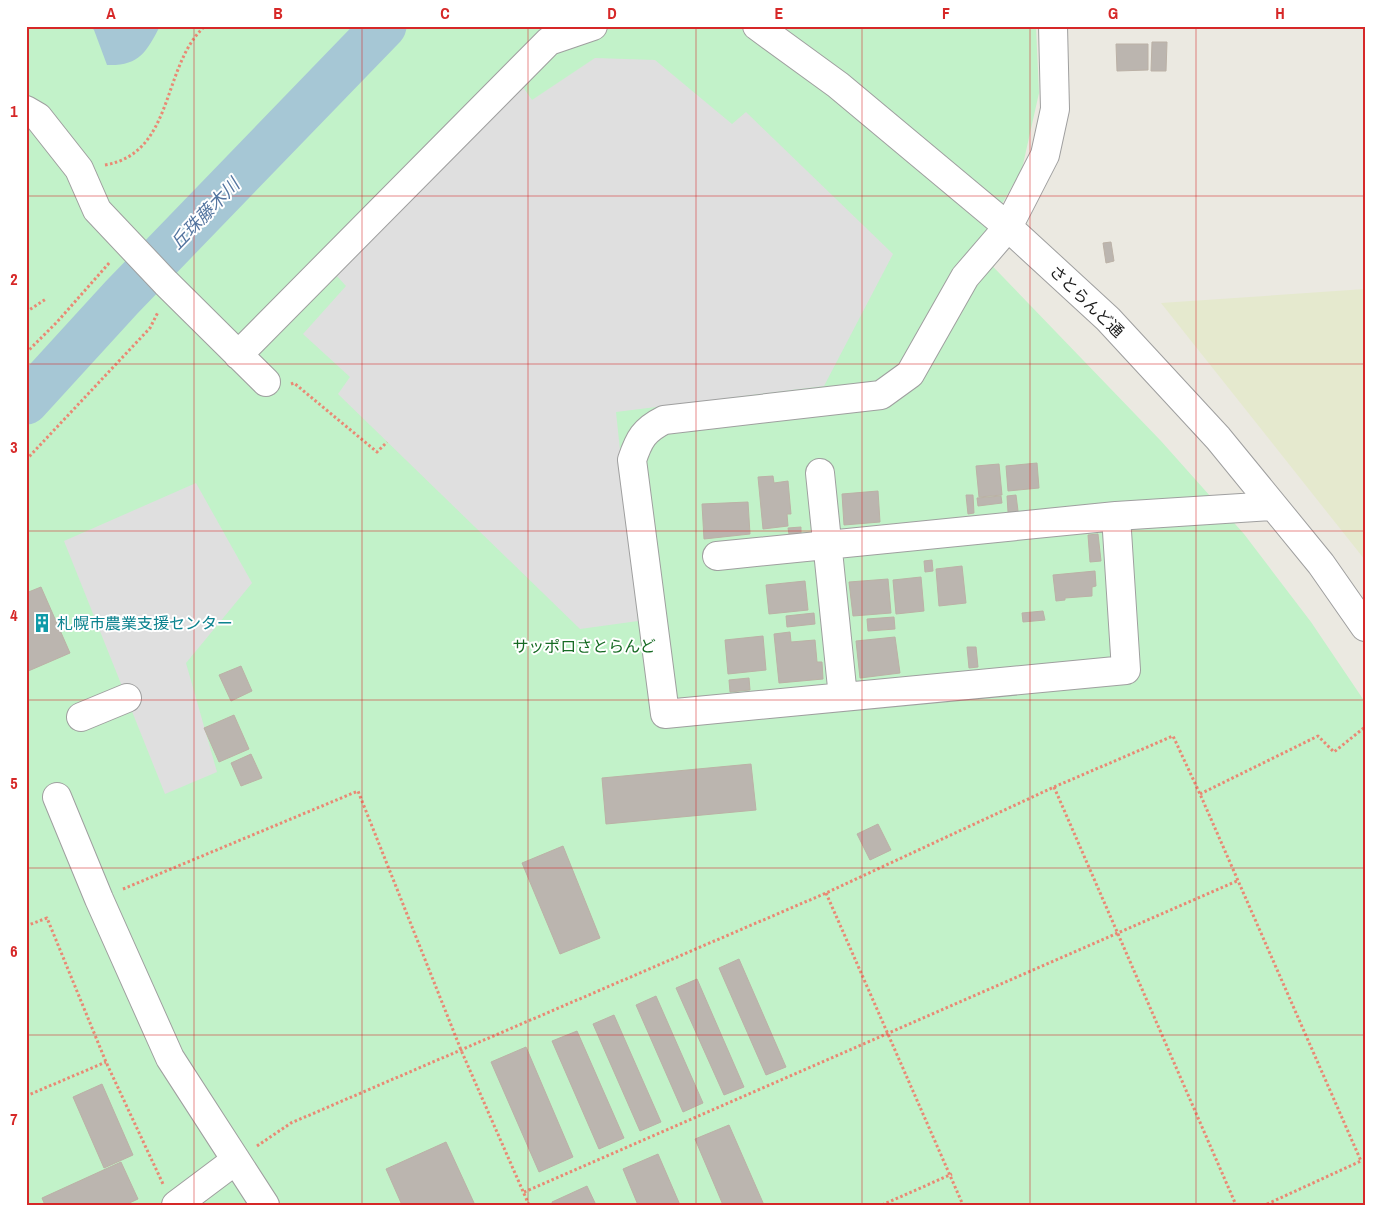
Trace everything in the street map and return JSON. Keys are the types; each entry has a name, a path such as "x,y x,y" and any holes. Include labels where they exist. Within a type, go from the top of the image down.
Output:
{"street":[{"path":"238,355 549,41 593,26"},
{"name":"さとらんど通","path":"757,26 838,85 1008,227 1108,319 1218,438 1321,564 1365,627"},
{"path":"1053,26 1055,109 1045,155 1008,227 965,277 910,374 881,395 664,420 647,428 632,460 665,714 1126,670 1116,516"},
{"path":"26,110 38,117 79,169 97,210 266,382"},
{"path":"820,473 843,697"},
{"path":"717,556 1116,516 1273,506"},
{"path":"81,717 127,698"},
{"path":"57,797 99,899 170,1058 265,1205"},
{"path":"170,1196 236,1160"}],"path":[{"path":"79,169 114,163 141,149 157,124 188,47 204,26"},
{"path":"26,353 133,248"},
{"path":"26,460 150,328 168,284"},
{"path":"26,312 46,299"},
{"path":"266,382 276,389 294,383 377,452 387,442"},
{"path":"1200,794 1318,736 1334,752 1365,727"},
{"path":"236,1160 291,1123 826,893 1054,787 1173,736 1361,1161 1265,1205"},
{"path":"1054,787 1236,1205"},
{"path":"99,899 358,791 461,1050 529,1205"},
{"path":"524,1192 1236,880"},
{"path":"826,893 952,1174 963,1205"},
{"path":"26,926 47,918 106,1062 170,1196"},
{"path":"26,1096 106,1062"},
{"path":"882,1205 952,1174"}],"green space":[{"name":"サッポロさとらんど","path":"26,26 1036,26 1039,93 1022,169 976,249 1161,441 1244,534 1311,622 1365,702 1365,1205 26,1205"},
{"path":"1365,289 1365,560 1161,303"}],"shaded area":[{"path":"595,58 655,60 732,124 746,112 893,254 824,386 616,412 638,621 580,629 338,394 350,377 303,334 346,286 336,275 523,87 532,100"},
{"path":"196,483 252,583 186,663 217,772 165,794 64,541"}],"water":[{"path":"90,26 160,26 146,50 140,56 127,63 107,65 94,30"}],"building":[{"path":"1152,42 1167,42 1166,71 1151,71"},
{"path":"1116,44 1148,44 1148,70 1117,71"},
{"path":"1111,242 1114,261 1106,263 1103,243"},
{"path":"1037,463 1039,488 1008,491 1006,466"},
{"path":"999,464 1002,495 979,497 976,466"},
{"path":"773,476 774,483 788,481 791,514 787,514 788,526 763,529 758,477"},
{"path":"878,491 880,522 844,525 842,494"},
{"path":"966,495 973,495 974,513 968,514"},
{"path":"1016,495 1018,511 1008,512 1007,496"},
{"path":"1001,496 1002,503 978,506 977,498"},
{"path":"748,502 750,534 704,539 702,504"},
{"path":"801,527 801,533 789,534 788,528"},
{"path":"1098,534 1101,561 1090,562 1088,535"},
{"path":"932,560 933,571 925,572 924,561"},
{"path":"962,566 966,603 939,606 936,569"},
{"path":"1095,571 1096,586 1092,587 1092,596 1065,598 1065,600 1056,601 1053,575"},
{"path":"921,577 924,611 896,614 893,580"},
{"path":"888,579 891,613 853,616 849,582"},
{"path":"805,581 808,610 769,614 766,585"},
{"name":"札幌市農業支援センター","path":"41,587 70,653 26,672 26,593"},
{"path":"1043,611 1045,620 1023,622 1022,613"},
{"path":"814,613 815,624 787,627 786,616"},
{"path":"894,617 895,629 868,631 867,619"},
{"path":"790,632 791,642 815,640 817,662 822,662 823,679 779,683 774,634"},
{"path":"763,636 766,670 728,674 725,640"},
{"path":"895,637 900,673 860,678 856,641"},
{"path":"967,647 976,647 978,667 969,668"},
{"path":"241,666 252,691 231,701 219,675"},
{"path":"749,678 750,690 730,692 729,680"},
{"path":"234,715 249,749 219,762 204,728"},
{"path":"251,754 262,778 241,786 231,763"},
{"path":"751,764 756,810 606,824 602,778"},
{"path":"878,824 891,850 870,860 857,834"},
{"path":"563,846 600,938 560,954 522,863"},
{"path":"739,959 786,1067 766,1075 719,968"},
{"path":"697,979 744,1087 724,1095 676,988"},
{"path":"656,996 703,1103 683,1112 636,1005"},
{"path":"614,1015 661,1122 640,1131 593,1024"},
{"path":"577,1031 624,1138 599,1149 552,1041"},
{"path":"526,1047 573,1157 539,1172 491,1062"},
{"path":"102,1084 133,1155 104,1168 73,1097"},
{"path":"729,1125 764,1205 723,1205 695,1139"},
{"path":"446,1142 475,1205 402,1205 386,1169"},
{"path":"658,1154 680,1205 638,1205 623,1169"},
{"path":"121,1162 138,1199 125,1205 45,1205 42,1198"},
{"path":"587,1186 596,1205 553,1205 552,1202"}],"waterway":[{"name":"丘珠藤木川","path":"26,402 122,297 384,26"}],"place":[{"name":"札幌市農業支援センター","path":"42,623"}]}
